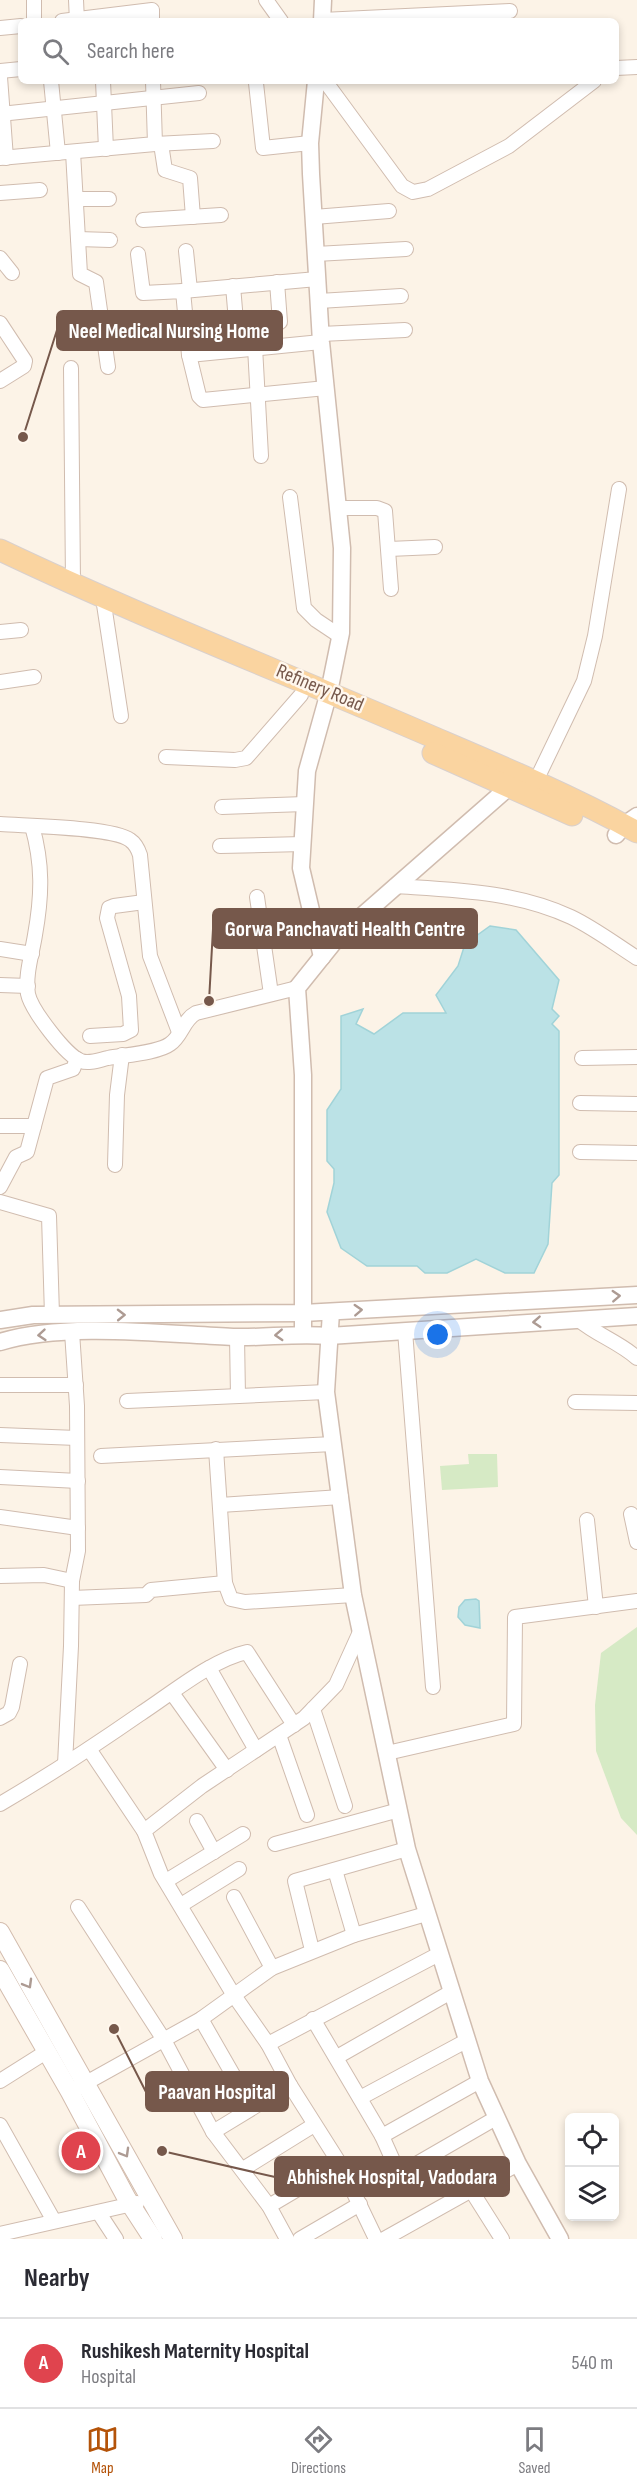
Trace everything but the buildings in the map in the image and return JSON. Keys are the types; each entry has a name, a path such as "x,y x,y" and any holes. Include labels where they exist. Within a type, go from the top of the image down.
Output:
{"main road":[{"name":"Refinery Road","path":"0,550 73,584 104,605 301,695 327,698 509,787 532,789"},
{"name":"Refinery Road","path":"0,565 104,605 327,698 532,789 629,827 637,846"},
{"path":"0,1932 78,2088 131,2205 153,2239"},
{"path":"2,1975 46,2052 78,2088 151,2199 173,2239"}],"street":[{"path":"33,0 34,18"},
{"path":"76,0 77,18"},
{"path":"266,0 279,18"},
{"path":"322,18 323,0"},
{"path":"354,18 480,6 510,10"},
{"path":"88,18 119,12 152,10 152,18"},
{"path":"0,28 18,26"},
{"path":"619,68 637,67"},
{"path":"0,71 18,69"},
{"path":"0,77 3,158 213,141"},
{"path":"51,84 58,153"},
{"path":"103,84 106,149"},
{"path":"153,84 158,144 165,170 190,178 193,217"},
{"path":"256,84 263,148 310,143"},
{"path":"316,84 310,143 317,279 342,548 340,636 327,698 307,771 301,868 322,957"},
{"path":"327,84 402,186 413,192 428,189 509,146 590,84"},
{"path":"1,114 199,93"},
{"path":"74,152 81,276 96,282 108,367"},
{"path":"0,193 40,190"},
{"path":"76,199 109,199"},
{"path":"314,217 389,211"},
{"path":"143,220 221,215"},
{"path":"78,239 110,240"},
{"path":"316,254 406,249"},
{"path":"186,251 189,355 201,399 206,401 326,388"},
{"path":"138,254 143,293 317,279"},
{"path":"0,258 12,273"},
{"path":"277,282 280,322"},
{"path":"233,286 236,321"},
{"path":"319,301 401,296"},
{"path":"0,323 25,361 24,366 0,381"},
{"path":"189,355 405,330"},
{"path":"255,348 261,456"},
{"path":"71,368 73,584"},
{"path":"532,789 584,681 595,636 619,489"},
{"path":"290,497 304,608 316,620 340,636"},
{"path":"338,508 377,508 385,511 391,589"},
{"path":"389,549 435,547"},
{"path":"104,605 121,716"},
{"path":"0,632 21,630"},
{"path":"0,682 34,677"},
{"path":"166,757 235,760 246,758 301,695"},
{"path":"32,826 42,869 28,996 35,1010 70,1054 77,1059 92,1061 170,1044 189,1016 196,1013 297,988 338,937 509,787"},
{"path":"222,807 305,804"},
{"path":"0,824 112,832 131,840 140,855 152,964 179,1032"},
{"path":"220,846 303,844"},
{"path":"395,886 492,893 523,900 575,919 637,958"},
{"path":"257,897 270,994"},
{"path":"90,1036 123,1034 131,1030 129,996 107,918 109,908 144,902"},
{"path":"0,949 32,954"},
{"path":"0,985 28,986"},
{"path":"297,988 303,1076 303,1334"},
{"path":"116,1165 117,1095 122,1055"},
{"path":"582,1058 637,1057"},
{"path":"0,1187 16,1157 27,1152 47,1078 73,1069 77,1059"},
{"path":"580,1103 637,1104"},
{"path":"0,1126 34,1126"},
{"path":"580,1152 637,1153"},
{"path":"0,1202 49,1216 51,1221 52,1315"},
{"path":"0,1321 17,1316 52,1315 331,1312 637,1295"},
{"path":"331,1312 326,1392 353,1595 407,1849 480,2081 518,2163 560,2239"},
{"path":"0,1342 18,1337 72,1332 237,1337 303,1334 329,1336 637,1316"},
{"path":"579,1320 591,1330 623,1345 637,1358"},
{"path":"0,1321 18,1337"},
{"path":"405,1331 433,1687"},
{"path":"65,1764 72,1581 78,1551 76,1385 72,1332"},
{"path":"237,1337 238,1396"},
{"path":"0,1385 76,1385"},
{"path":"127,1401 326,1392"},
{"path":"575,1402 637,1403"},
{"path":"0,1435 77,1438"},
{"path":"101,1456 333,1444"},
{"path":"216,1449 225,1583 231,1599 245,1602 353,1595"},
{"path":"0,1477 78,1481"},
{"path":"220,1505 341,1497"},
{"path":"632,1514 637,1542"},
{"path":"0,1517 78,1528"},
{"path":"587,1520 596,1607"},
{"path":"0,1576 44,1575 72,1581"},
{"path":"72,1598 146,1595 151,1590 225,1583"},
{"path":"387,1753 514,1724 515,1617 637,1601"},
{"path":"144,1831 227,1770 294,1725 313,1709 336,1685 360,1632"},
{"path":"0,1804 89,1749 209,1668 237,1654 247,1652 294,1725"},
{"path":"0,1718 12,1707 20,1664"},
{"path":"209,1668 230,1701 256,1750"},
{"path":"172,1693 227,1770"},
{"path":"313,1709 345,1806"},
{"path":"279,1735 307,1815"},
{"path":"89,1749 144,1831 166,1881 233,1994 268,2044 290,2085 340,2164 376,2239"},
{"path":"275,1844 399,1810"},
{"path":"197,1821 214,1852"},
{"path":"166,1881 243,1834"},
{"path":"312,1950 295,1881 407,1849"},
{"path":"181,1905 239,1869"},
{"path":"335,1870 354,1935"},
{"path":"234,1897 272,1968"},
{"path":"78,1906 164,2040 213,2132 269,2206 287,2239"},
{"path":"78,2088 201,2019 272,1968 354,1935 426,1914"},
{"path":"268,2044 439,1953"},
{"path":"337,2057 451,1992"},
{"path":"201,2019 240,2087"},
{"path":"313,2019 382,2136 399,2174 496,2118"},
{"path":"360,2098 466,2041"},
{"path":"0,2081 46,2052"},
{"path":"382,2136 480,2081"},
{"path":"213,2132 290,2085"},
{"path":"0,2125 54,2220"},
{"path":"243,2169 314,2125"},
{"path":"384,2239 518,2163"},
{"path":"269,2206 340,2164"},
{"path":"471,2190 502,2239"},
{"path":"0,2234 54,2220 99,2213 151,2199"},
{"path":"300,2239 360,2205"},
{"path":"99,2213 116,2239"}],"green space":[{"path":"468,1454 497,1454 498,1487 442,1490 440,1466 469,1464"},
{"path":"637,1627 637,1835 621,1818 596,1751 595,1705 601,1653"}],"water":[{"path":"490,926 516,930 559,980 552,1009 559,1016 552,1024 559,1031 559,1175 552,1183 548,1244 534,1273 505,1273 476,1259 447,1273 425,1273 417,1266 367,1266 341,1248 327,1212 334,1183 334,1169 327,1161 327,1110 341,1089 341,1016 363,1009 356,1024 374,1034 403,1013 446,1013 436,995 458,966 465,944"},
{"path":"465,1600 479,1601 480,1628 465,1625 458,1617 459,1607"}],"place":[{"name":"Neel Medical Nursing Home","path":"23,437"},
{"name":"Gorwa Panchavati Health Centre","path":"209,1001"},
{"name":"Paavan Hospital","path":"114,2029"},
{"name":"Rushikesh Maternity Hospital","path":"81,2151"},
{"name":"Abhishek Hospital, Vadodara","path":"162,2151"}]}
